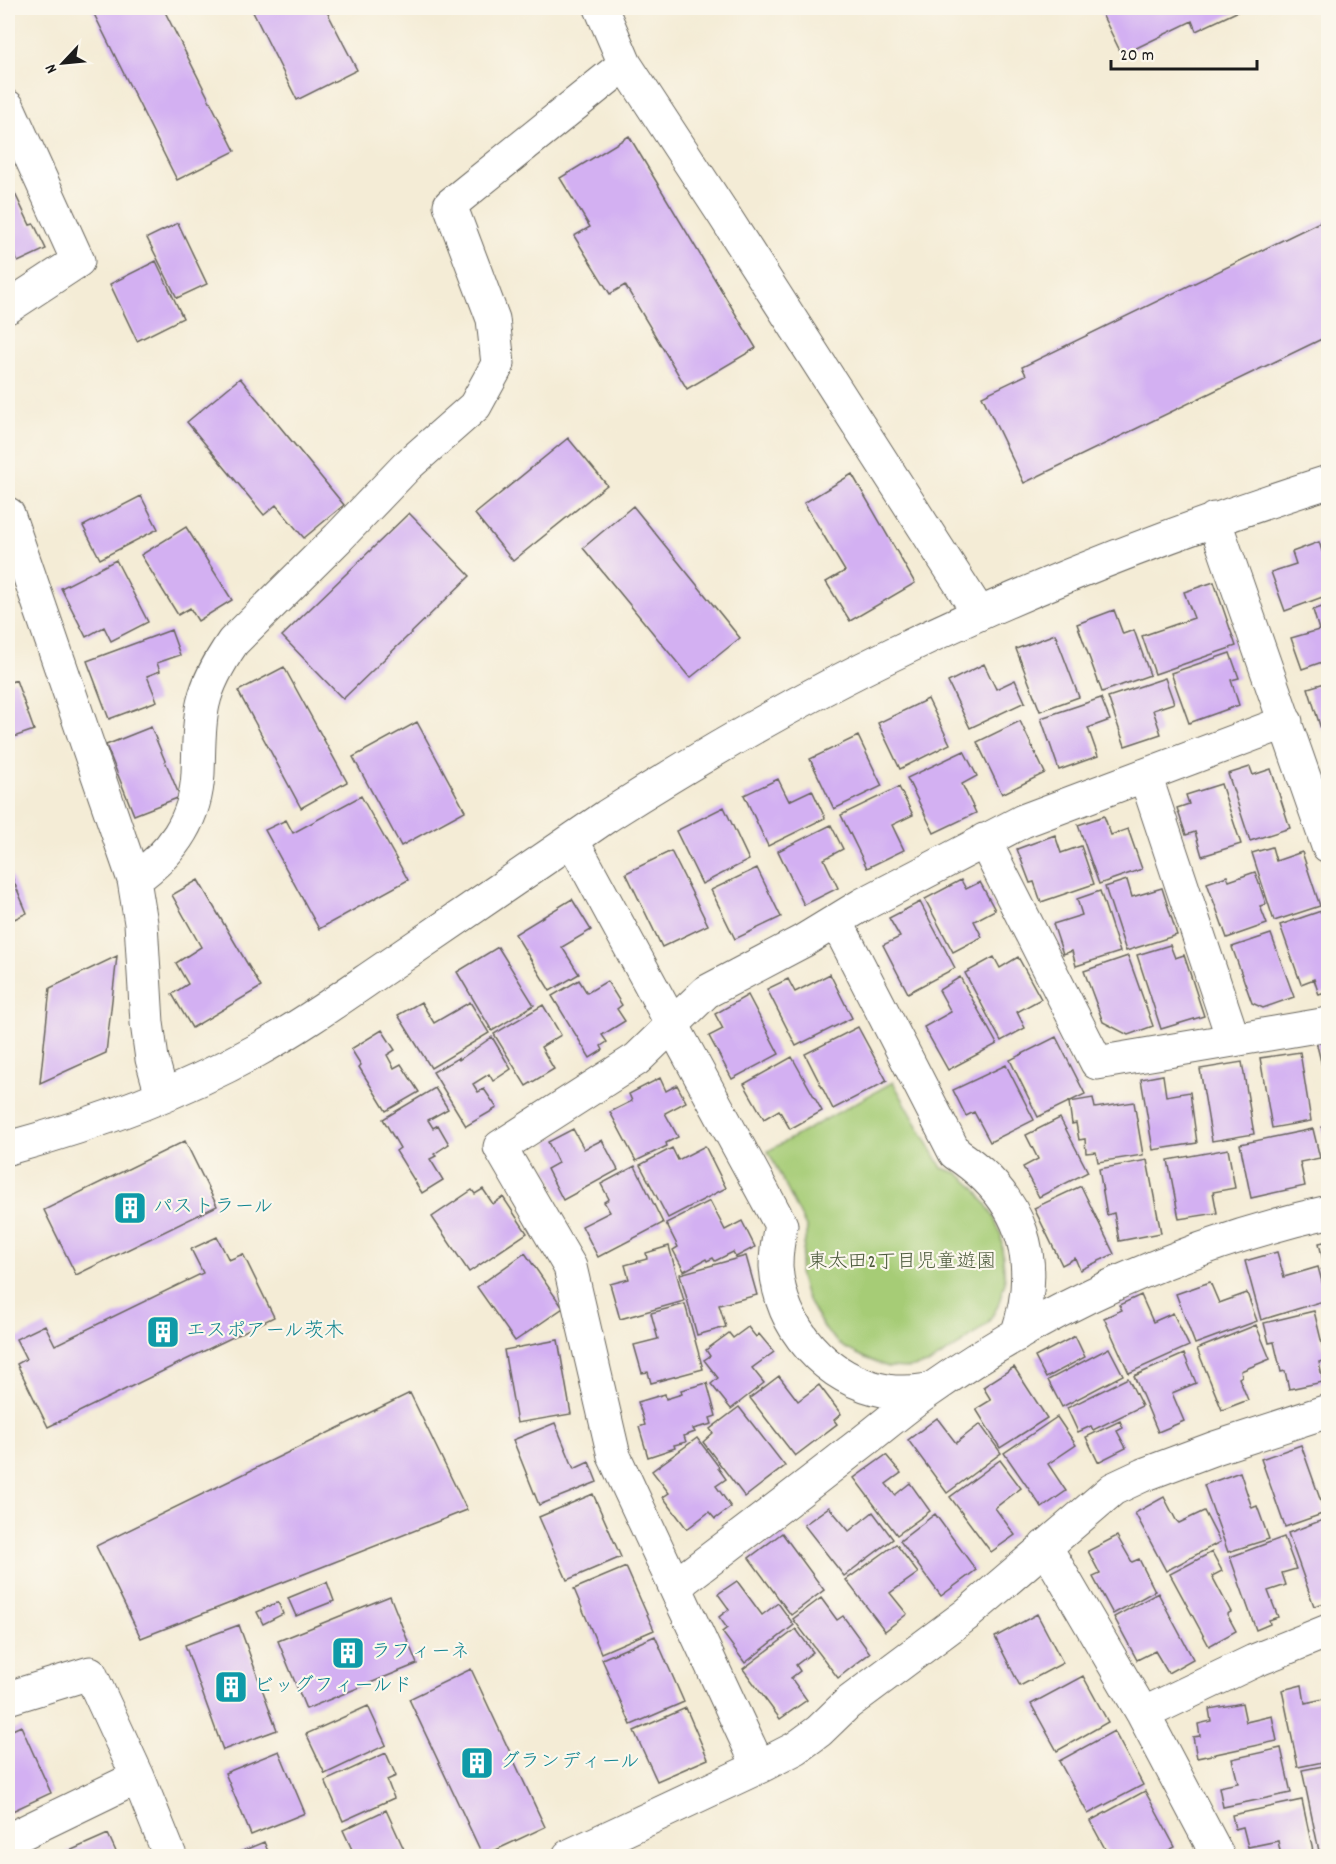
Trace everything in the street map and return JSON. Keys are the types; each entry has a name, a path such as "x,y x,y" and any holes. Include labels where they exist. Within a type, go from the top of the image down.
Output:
{"street":[{"path":"601,8 625,64 979,613"},
{"path":"134,880 166,854 179,837 188,818 195,798 198,777 203,705 220,661 233,642 407,466 475,406 498,364 493,319 450,205 625,64"},
{"path":"8,107 78,261 8,307"},
{"path":"8,1148 86,1124 162,1095 224,1068 284,1035 572,840 677,773 768,719 872,664 979,613 1095,564 1214,519 1329,482"},
{"path":"8,514 134,880 141,923 147,1023 152,1059 162,1095"},
{"path":"1214,519 1329,846"},
{"path":"759,1767 614,1456 570,1267 500,1147 637,1059 706,992 984,840 1023,821 1286,722"},
{"path":"1145,775 1233,1039"},
{"path":"572,840 781,1225 777,1245 778,1285 792,1324 803,1341 833,1369 869,1386 888,1391 928,1390"},
{"path":"984,840 1097,1063 1329,1024"},
{"path":"836,921 955,1153 975,1166 991,1182 1005,1200 1016,1221 1029,1266 1025,1312 1017,1335"},
{"path":"675,1586 854,1450 928,1390 1017,1335 1094,1294 1180,1256 1271,1226 1329,1212"},
{"path":"569,1857 796,1748 848,1702 966,1615 1113,1490 1143,1475 1215,1448 1329,1411"},
{"path":"1045,1546 1143,1714 1218,1857"},
{"path":"1143,1714 1254,1661 1329,1630"},
{"path":"8,1698 90,1673 138,1777 170,1857"},
{"path":"8,1840 138,1777"}],"green space":[{"name":"東太田2丁目児童遊園","path":"893,1082 942,1168 958,1173 975,1188 994,1217 1001,1235 1005,1282 998,1306 988,1323 963,1343 928,1364 908,1368 888,1367 843,1347 828,1333 816,1315 805,1294 799,1273 807,1229 768,1151"}],"building":[{"path":"91,8 163,8 235,151 177,180"},
{"path":"251,8 325,8 357,70 297,100"},
{"path":"1099,8 1245,8 1196,31 1192,21 1122,55"},
{"path":"629,136 756,348 687,389 625,285 610,294 574,236 590,227 560,178"},
{"path":"8,179 30,225 34,224 46,249 18,262 12,250 8,253"},
{"path":"1328,218 1328,336 1024,483 982,396 1026,375 1022,367"},
{"path":"178,223 207,284 177,298 147,238"},
{"path":"156,261 183,318 137,341 110,284"},
{"path":"240,378 344,505 304,538 276,505 264,515 187,422"},
{"path":"568,438 607,485 513,561 475,514"},
{"path":"852,474 915,583 850,621 826,582 845,571 804,503"},
{"path":"141,496 158,529 100,559 83,526"},
{"path":"633,506 740,638 690,678 583,548"},
{"path":"409,513 470,576 343,699 282,636"},
{"path":"186,527 232,600 198,621 190,608 178,615 141,555"},
{"path":"1319,542 1328,568 1328,595 1285,611 1271,572 1296,564 1292,552"},
{"path":"116,560 148,622 111,641 104,627 86,637 61,588"},
{"path":"1214,582 1236,646 1155,674 1142,636 1194,618 1184,592"},
{"path":"1328,605 1328,660 1302,669 1291,638 1319,630 1313,610"},
{"path":"1114,610 1123,634 1134,630 1150,675 1102,692 1077,624"},
{"path":"171,630 180,655 157,663 160,671 147,676 157,701 109,719 87,661"},
{"path":"1055,634 1079,697 1040,711 1016,649"},
{"path":"1230,653 1239,678 1231,680 1239,705 1189,723 1171,673"},
{"path":"984,664 996,689 1015,680 1025,702 970,728 948,682"},
{"path":"284,667 347,782 301,808 238,691"},
{"path":"1165,678 1174,703 1153,710 1161,734 1125,746 1108,697"},
{"path":"16,680 34,730 8,739 8,683"},
{"path":"1328,682 1328,727 1321,729 1308,688"},
{"path":"1101,698 1110,720 1088,728 1098,756 1059,770 1041,718"},
{"path":"928,699 950,744 900,769 878,723"},
{"path":"1020,721 1045,773 1002,794 977,742"},
{"path":"417,722 465,811 401,846 353,757"},
{"path":"151,727 180,797 134,815 106,745"},
{"path":"858,736 882,786 834,809 810,759"},
{"path":"964,751 977,776 962,784 976,813 934,833 907,778"},
{"path":"1250,767 1253,775 1271,769 1290,828 1250,841 1228,774"},
{"path":"778,779 789,801 812,790 825,818 768,846 744,795"},
{"path":"1221,784 1241,844 1202,856 1195,832 1186,835 1177,808 1189,804 1186,795"},
{"path":"899,787 913,815 892,825 904,850 867,868 841,815"},
{"path":"361,796 408,880 319,929 265,830 286,820 293,833"},
{"path":"724,807 749,860 702,884 676,831"},
{"path":"1104,816 1111,835 1128,829 1142,869 1099,884 1078,825"},
{"path":"831,825 843,849 824,859 838,888 804,905 778,851"},
{"path":"1055,835 1061,853 1081,846 1094,884 1041,902 1034,882 1030,883 1017,849"},
{"path":"1272,847 1276,861 1302,852 1320,906 1274,921 1252,853"},
{"path":"671,851 708,925 662,947 626,873"},
{"path":"8,868 27,913 8,922"},
{"path":"757,868 781,917 735,939 711,890"},
{"path":"1255,872 1266,904 1260,906 1267,924 1227,938 1207,883 1227,876 1229,881"},
{"path":"198,880 261,987 192,1028 172,994 188,984 176,963 201,947 172,895"},
{"path":"961,880 966,889 980,882 995,910 974,921 982,937 953,952 925,899"},
{"path":"1127,880 1132,897 1162,888 1177,935 1126,951 1105,887"},
{"path":"1100,891 1120,952 1076,966 1072,951 1063,954 1053,924 1082,915 1077,899"},
{"path":"572,899 591,930 562,947 579,974 550,991 515,934"},
{"path":"920,902 955,968 908,993 883,945 900,937 889,918"},
{"path":"1321,911 1328,933 1328,992 1319,995 1314,979 1301,984 1280,925"},
{"path":"1271,934 1294,997 1263,1008 1252,1003 1232,947"},
{"path":"1170,945 1175,958 1184,955 1204,1016 1161,1029 1137,955"},
{"path":"498,947 534,1005 492,1031 457,972"},
{"path":"117,956 106,1053 40,1083 50,988"},
{"path":"1128,956 1153,1026 1128,1035 1103,1022 1084,971"},
{"path":"994,957 1000,968 1018,957 1041,999 1017,1012 1025,1028 1001,1041 965,973"},
{"path":"830,974 852,1018 796,1046 767,989 788,979 795,992"},
{"path":"960,977 997,1044 948,1070 924,1027 951,1012 939,990"},
{"path":"579,980 587,993 607,981 622,1005 617,1009 625,1021 602,1035 607,1042 601,1046 603,1050 590,1058 552,996"},
{"path":"748,995 779,1054 732,1079 709,1036 723,1029 715,1014"},
{"path":"421,1002 434,1023 470,1002 489,1033 431,1068 398,1015"},
{"path":"543,1005 561,1035 541,1047 554,1069 526,1086 494,1034"},
{"path":"858,1027 887,1081 833,1109 805,1054"},
{"path":"382,1030 395,1050 387,1055 394,1068 401,1064 419,1092 386,1111 359,1067 361,1065 351,1049"},
{"path":"492,1037 511,1069 493,1081 489,1074 473,1084 478,1092 484,1089 497,1108 466,1126 433,1072 458,1058 459,1060"},
{"path":"1056,1037 1085,1094 1038,1117 1010,1060"},
{"path":"1328,1038 1328,1091 1316,1041"},
{"path":"1300,1052 1311,1121 1272,1128 1260,1058"},
{"path":"792,1057 822,1111 790,1129 779,1110 764,1119 744,1084"},
{"path":"1242,1062 1254,1134 1212,1141 1200,1069"},
{"path":"1006,1065 1034,1120 990,1142 974,1112 966,1116 953,1090"},
{"path":"1163,1075 1166,1096 1190,1092 1197,1143 1153,1150 1141,1079"},
{"path":"660,1078 666,1091 677,1085 686,1102 665,1113 678,1137 666,1143 667,1146 636,1161 610,1112 632,1101 629,1094"},
{"path":"435,1088 448,1109 428,1120 433,1128 438,1125 449,1144 430,1159 443,1180 422,1193 396,1151 400,1148 383,1119"},
{"path":"1093,1098 1095,1108 1134,1102 1143,1155 1098,1162 1096,1152 1086,1153 1085,1139 1079,1140 1076,1123 1072,1124 1069,1102"},
{"path":"1060,1118 1088,1172 1039,1197 1023,1167 1038,1159 1026,1135"},
{"path":"1328,1126 1328,1152 1326,1152 1322,1127"},
{"path":"573,1129 584,1149 602,1140 618,1170 563,1200 547,1169 558,1163 548,1142"},
{"path":"1313,1129 1320,1158 1300,1162 1305,1186 1251,1198 1240,1144"},
{"name":"パストラール","path":"185,1141 217,1206 76,1275 44,1210"},
{"path":"705,1146 726,1188 668,1218 640,1165 672,1148 678,1160"},
{"path":"1228,1149 1235,1188 1213,1192 1217,1213 1179,1219 1168,1160"},
{"path":"1147,1160 1161,1233 1119,1241 1114,1213 1107,1215 1099,1169"},
{"path":"635,1166 663,1223 598,1257 582,1226 610,1212 604,1202 609,1199 601,1184"},
{"path":"1081,1186 1114,1254 1080,1270 1075,1258 1062,1265 1034,1208"},
{"path":"483,1189 493,1204 503,1197 527,1233 469,1272 432,1217 472,1190 475,1194"},
{"path":"710,1201 725,1230 742,1221 755,1247 736,1257 733,1252 715,1261 713,1258 707,1261 706,1259 684,1271 673,1250 678,1247 666,1223"},
{"name":"エスポアール茨木","path":"217,1237 229,1260 243,1254 274,1317 48,1427 17,1364 26,1359 16,1339 45,1325 55,1345 203,1273 191,1249"},
{"path":"1328,1241 1328,1282 1319,1243"},
{"path":"669,1246 684,1301 620,1319 610,1284 629,1279 625,1265 647,1259 646,1253"},
{"path":"1277,1252 1284,1277 1318,1267 1327,1300 1261,1320 1245,1261"},
{"path":"525,1253 563,1308 515,1341 477,1287"},
{"path":"746,1256 757,1295 719,1305 726,1327 697,1335 680,1274"},
{"path":"1210,1282 1219,1303 1247,1293 1257,1321 1195,1344 1176,1294"},
{"path":"1141,1295 1153,1322 1173,1313 1189,1346 1129,1373 1104,1318 1122,1310 1119,1305"},
{"path":"685,1304 703,1369 651,1383 648,1372 642,1373 634,1345 658,1339 651,1313"},
{"path":"1314,1311 1326,1360 1319,1362 1323,1382 1289,1389 1285,1371 1281,1372 1274,1342 1269,1343 1264,1323"},
{"path":"1256,1325 1270,1359 1241,1371 1242,1376 1239,1378 1248,1400 1222,1410 1197,1349"},
{"path":"748,1327 756,1337 759,1334 774,1352 752,1368 764,1383 731,1409 711,1384 718,1378 704,1360 710,1356 706,1350 729,1333 733,1338"},
{"path":"1075,1336 1085,1357 1046,1378 1035,1357"},
{"path":"558,1340 571,1414 517,1423 504,1350"},
{"path":"1109,1348 1123,1375 1062,1407 1048,1380"},
{"path":"1184,1354 1196,1383 1172,1393 1184,1421 1158,1432 1134,1376"},
{"path":"1014,1367 1047,1418 1000,1448 976,1409 991,1400 983,1387"},
{"path":"779,1376 798,1401 819,1385 841,1414 834,1420 837,1424 795,1456 750,1398"},
{"path":"1128,1378 1142,1406 1093,1430 1091,1426 1078,1432 1067,1408"},
{"path":"707,1383 716,1416 710,1418 712,1424 693,1429 695,1432 684,1436 686,1442 674,1445 675,1448 648,1457 639,1427 645,1425 638,1402 665,1394 666,1399 682,1394 681,1390"},
{"path":"410,1393 467,1510 141,1638 96,1546"},
{"path":"739,1407 785,1466 745,1497 703,1442 713,1433 710,1429"},
{"path":"1057,1417 1076,1445 1048,1464 1066,1491 1042,1508 1004,1453"},
{"path":"937,1418 956,1443 980,1424 1001,1453 947,1493 908,1440"},
{"path":"1120,1421 1123,1428 1117,1431 1126,1448 1098,1462 1086,1437"},
{"path":"555,1423 574,1469 589,1462 597,1482 539,1505 513,1440"},
{"path":"697,1438 726,1479 716,1486 731,1507 715,1519 709,1512 687,1529 663,1497 669,1493 652,1471"},
{"path":"1301,1445 1325,1513 1285,1527 1261,1459"},
{"path":"886,1455 901,1473 886,1484 895,1495 910,1483 930,1511 897,1535 854,1478"},
{"path":"1000,1460 1021,1488 995,1508 1015,1535 991,1552 950,1497"},
{"path":"1240,1472 1252,1508 1257,1506 1269,1539 1228,1552 1204,1485"},
{"path":"593,1494 621,1557 567,1580 539,1517"},
{"path":"1164,1497 1179,1523 1204,1511 1220,1542 1166,1571 1135,1513"},
{"path":"829,1507 849,1531 873,1512 893,1539 844,1576 804,1525"},
{"path":"935,1514 976,1570 941,1596 900,1541"},
{"path":"1328,1518 1328,1602 1314,1606 1288,1533"},
{"path":"782,1533 824,1590 791,1615 749,1558"},
{"path":"1117,1536 1132,1562 1139,1559 1155,1591 1113,1614 1093,1577 1100,1574 1088,1551"},
{"path":"1284,1537 1296,1569 1282,1573 1286,1585 1268,1591 1278,1617 1269,1620 1270,1624 1256,1630 1230,1557"},
{"path":"896,1544 918,1573 890,1593 907,1614 885,1631 846,1580"},
{"path":"1212,1552 1222,1571 1212,1576 1231,1612 1227,1614 1236,1631 1209,1646 1170,1574"},
{"path":"626,1567 654,1630 601,1653 574,1589"},
{"path":"737,1581 762,1615 778,1603 794,1625 745,1663 722,1632 727,1628 719,1617 729,1609 718,1594"},
{"path":"327,1582 334,1601 296,1616 288,1598"},
{"path":"1158,1593 1193,1659 1168,1673 1155,1651 1137,1660 1114,1617"},
{"name":"ラフィーネ","path":"390,1596 417,1664 306,1709 278,1641"},
{"path":"821,1598 837,1620 843,1616 870,1653 838,1678 793,1619"},
{"path":"278,1602 283,1614 263,1624 257,1612"},
{"path":"1037,1614 1063,1663 1020,1686 995,1637"},
{"name":"ビッグフィールド","path":"239,1625 277,1730 223,1750 185,1645"},
{"path":"796,1629 813,1652 796,1665 800,1671 791,1678 807,1700 780,1719 743,1669"},
{"path":"655,1636 684,1702 631,1725 602,1659"},
{"name":"グランディール","path":"471,1669 545,1827 483,1856 409,1699"},
{"path":"1083,1676 1108,1722 1057,1751 1031,1704"},
{"path":"1302,1685 1305,1703 1328,1698 1328,1761 1298,1767 1282,1690"},
{"path":"1242,1703 1246,1722 1272,1716 1277,1741 1197,1758 1193,1737 1200,1736 1198,1724 1211,1721 1209,1709"},
{"path":"368,1706 386,1745 325,1774 306,1734"},
{"path":"686,1708 708,1759 657,1781 634,1731"},
{"path":"21,1726 51,1793 8,1813 8,1732"},
{"path":"1114,1731 1143,1785 1088,1814 1059,1761"},
{"path":"1281,1748 1291,1793 1223,1807 1219,1787 1238,1783 1232,1759"},
{"path":"279,1751 305,1813 251,1835 225,1773"},
{"path":"386,1753 396,1776 387,1780 394,1798 343,1821 325,1781"},
{"path":"1328,1765 1328,1849 1319,1851 1302,1770"},
{"path":"1145,1791 1175,1847 1157,1856 1109,1856 1090,1821"},
{"path":"1302,1800 1314,1856 1281,1856 1278,1841 1248,1847 1243,1827 1235,1829 1232,1815"},
{"path":"386,1810 407,1856 355,1856 343,1830"},
{"path":"108,1834 118,1856 58,1856"},
{"path":"264,1842 270,1856 230,1856"}],"place":[{"name":"パストラール","path":"130,1208"},
{"name":"エスポアール茨木","path":"163,1332"},
{"name":"ラフィーネ","path":"348,1653"},
{"name":"ビッグフィールド","path":"231,1687"},
{"name":"グランディール","path":"477,1763"}]}
